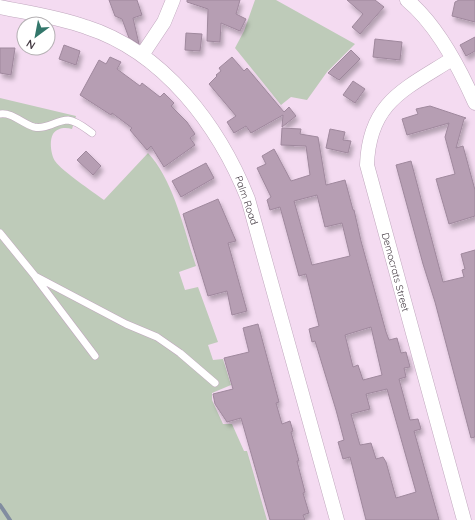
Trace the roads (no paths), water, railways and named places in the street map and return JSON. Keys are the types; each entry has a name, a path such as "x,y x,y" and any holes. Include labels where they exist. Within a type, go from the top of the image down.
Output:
{"street":[{"path":"142,55 164,22 173,0"},
{"path":"417,3 452,59 475,103"},
{"name":"Palm Road","path":"0,8 52,17 87,27 142,55 189,99 217,135 236,168 248,199 337,520"},
{"name":"Democrats Street","path":"452,59 397,94 383,108 370,136 367,164 464,520"}],"lane":[{"path":"0,114 6,113 23,122 43,128 67,120 79,124 92,133"},
{"path":"0,233 35,276 95,356"},
{"path":"35,276 126,324 157,337 180,353 215,383"}],"waterway":[{"path":"0,505 10,520"}]}
